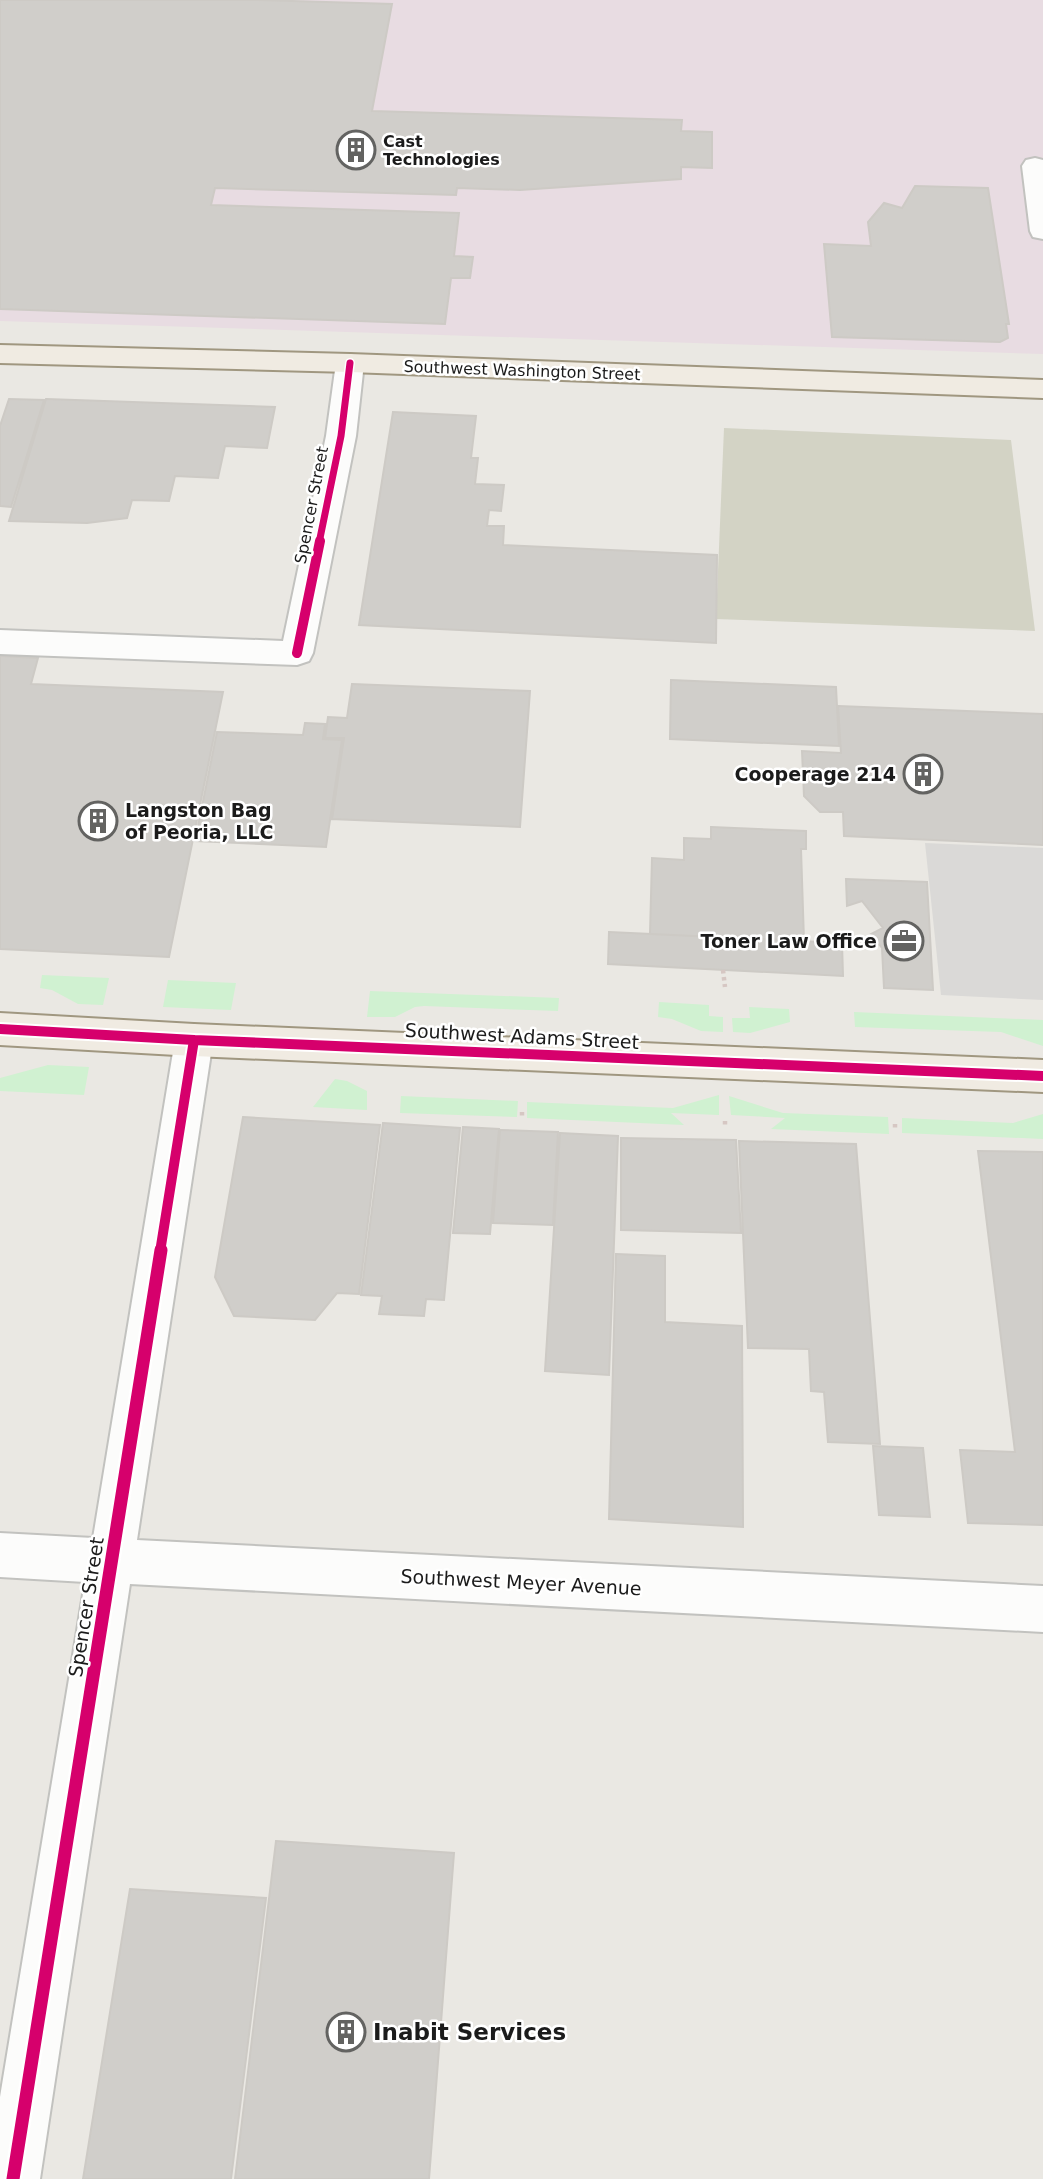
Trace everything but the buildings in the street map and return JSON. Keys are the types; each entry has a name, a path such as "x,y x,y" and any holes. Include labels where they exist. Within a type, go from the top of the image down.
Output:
{"main road":[{"name":"Southwest Washington Street","path":"0,354 350,363 1043,389"},
{"name":"Southwest Adams Street","path":"0,1029 194,1040 1043,1076"}],"street":[{"path":"1035,166 1043,232"},
{"name":"Spencer Street","path":"0,642 297,653 341,436 350,363"},
{"name":"Spencer Street","path":"13,2179 194,1040"},
{"name":"Southwest Meyer Avenue","path":"0,1555 1043,1609"}],"path":[{"path":"723,970 725,987"},
{"path":"895,1124 895,1131"}],"shaded area":[{"path":"0,0 1043,0 1043,354 0,321"},
{"path":"724,428 1011,440 1035,631 716,619"},
{"path":"925,843 1043,848 1043,1000 941,995"}],"green space":[{"path":"42,975 109,978 103,1005 78,1004 52,990 40,988"},
{"path":"168,980 236,983 231,1010 163,1007"},
{"path":"370,991 559,998 558,1011 424,1006 415,1007 395,1017 367,1017"},
{"path":"659,1002 709,1005 709,1016 723,1017 723,1032 701,1031 672,1019 658,1017"},
{"path":"749,1007 789,1009 790,1022 750,1033 733,1032 732,1018 750,1018"},
{"path":"854,1012 1043,1020 1043,1046 1001,1032 855,1027"},
{"path":"48,1065 89,1067 84,1095 0,1091 0,1078"},
{"path":"335,1079 347,1081 367,1091 367,1110 313,1107"},
{"path":"719,1095 719,1115 671,1113 684,1125 527,1118 527,1102 673,1108"},
{"path":"401,1096 518,1101 517,1117 400,1113"},
{"path":"729,1096 783,1113 888,1117 889,1134 771,1129 785,1118 731,1115"},
{"path":"1043,1114 1043,1139 902,1133 902,1118 1013,1123"}],"cycle path":[{"path":"297,653 341,436 350,363"},
{"path":"0,1029 194,1040 1043,1076"},
{"path":"13,2179 194,1040"}],"place":[{"name":"Cast Technologies","path":"356,150"},
{"name":"Cooperage 214","path":"923,774"},
{"name":"Langston Bag of Peoria, LLC","path":"98,821"},
{"name":"Toner Law Office","path":"904,941"},
{"name":"Inabit Services","path":"346,2032"}]}
